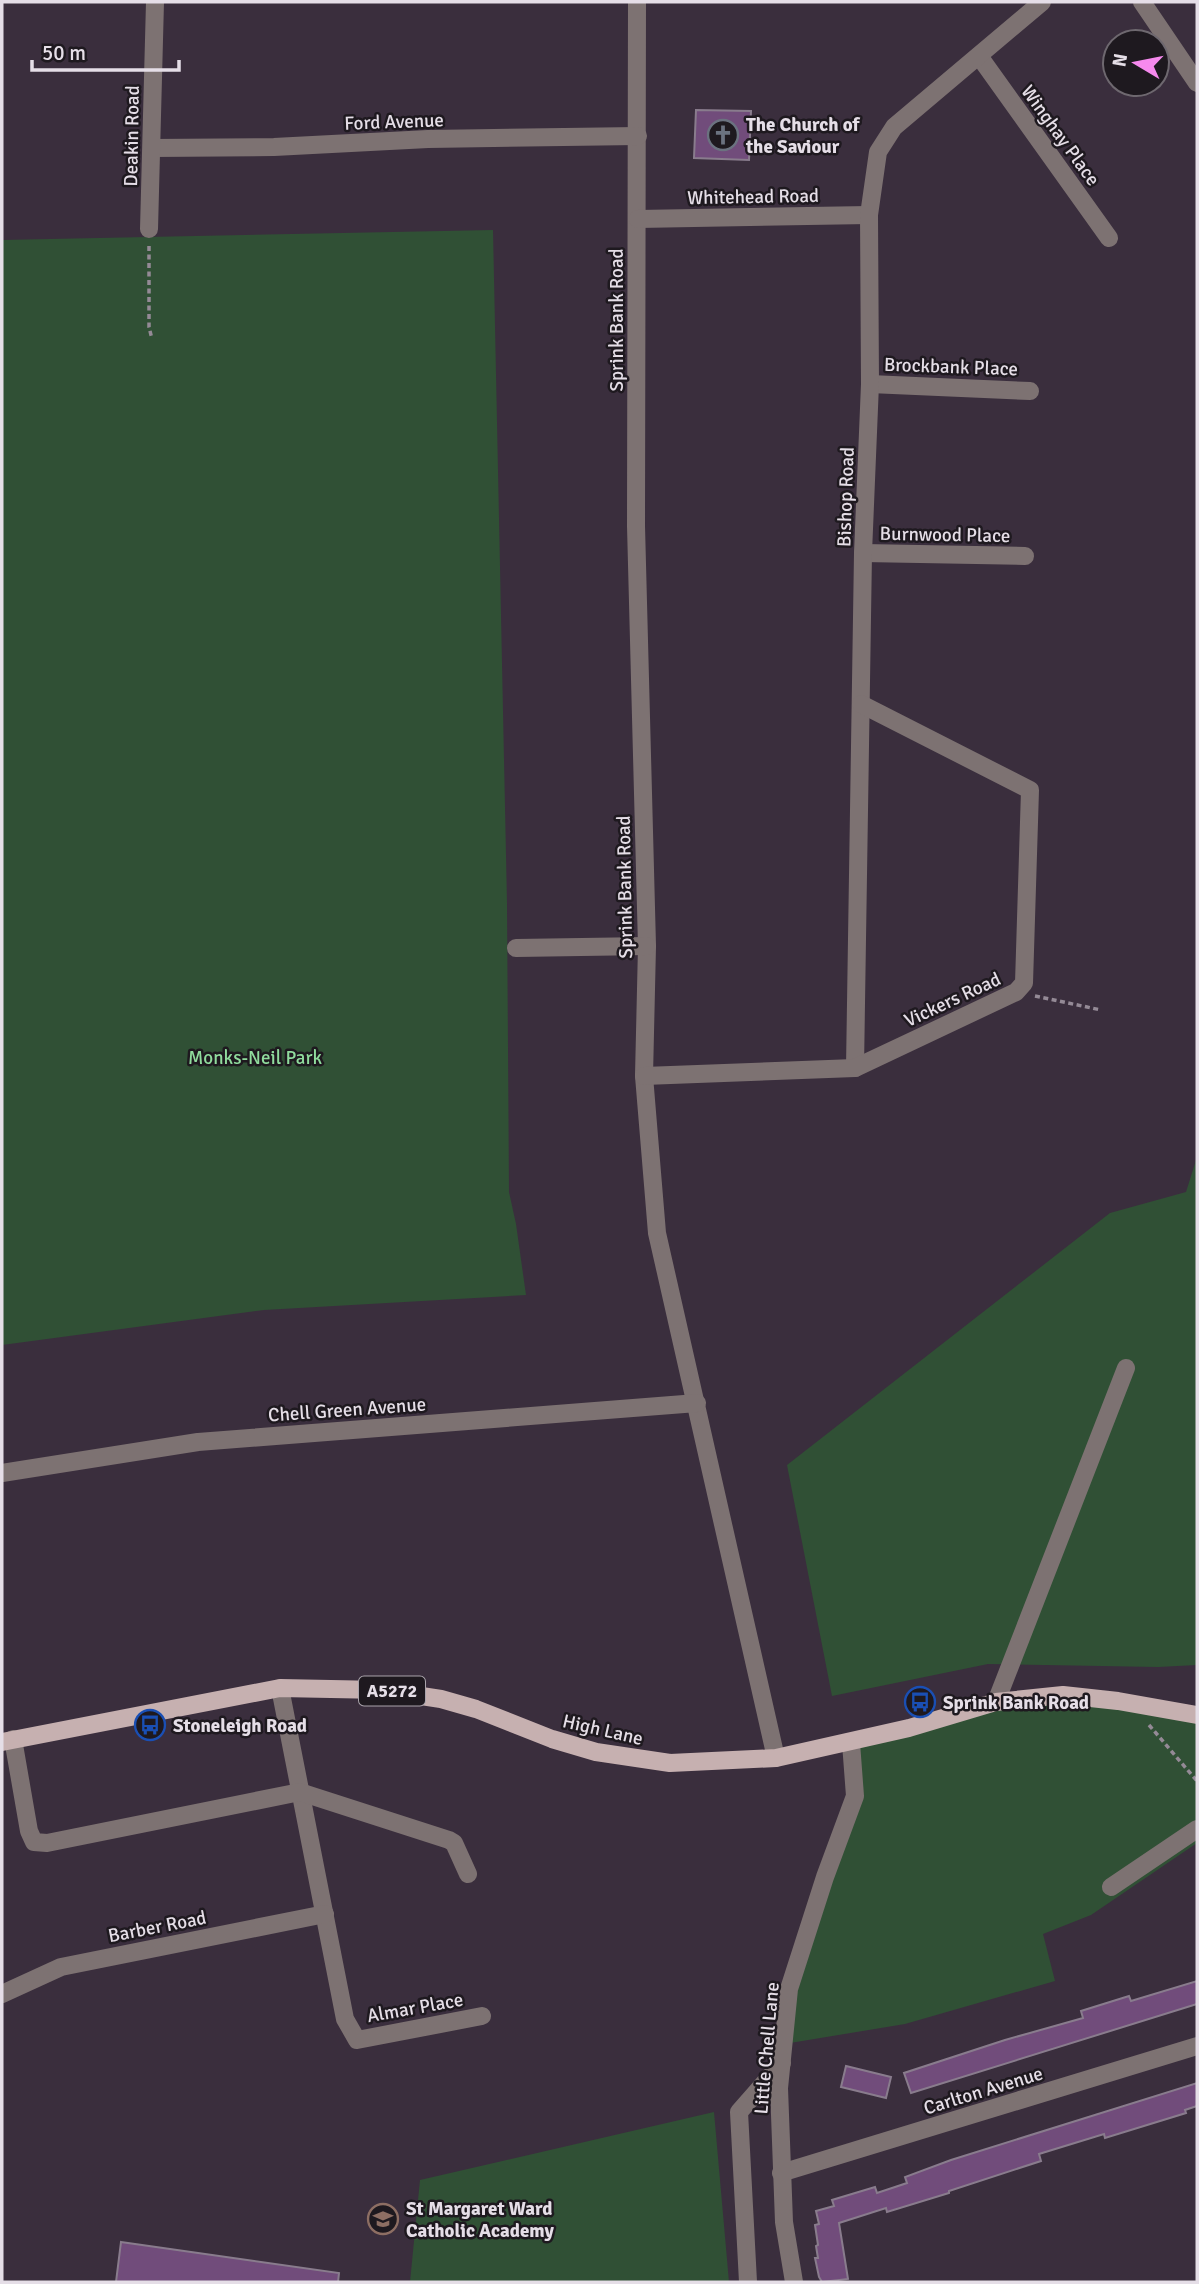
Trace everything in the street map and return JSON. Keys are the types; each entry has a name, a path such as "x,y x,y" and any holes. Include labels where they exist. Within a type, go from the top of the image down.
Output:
{"main road":[{"name":"High Lane","path":"7,1740 280,1688 382,1690 441,1699 476,1709 552,1739 631,1759 670,1763 776,1758 851,1743 996,1702 1063,1695 1197,1715"}],"street":[{"name":"Deakin Road","path":"149,229 155,2"},
{"name":"Sprink Bank Road","path":"637,2 636,526 648,946 644,1076 657,1233 776,1758"},
{"name":"Bishop Road","path":"855,1068 863,553 870,384 869,215 878,152 894,127 1042,2"},
{"path":"1142,2 1197,83"},
{"name":"Winghay Place","path":"979,56 1109,238"},
{"name":"Ford Avenue","path":"152,148 274,147 428,139 638,136"},
{"name":"Whitehead Road","path":"638,219 869,215"},
{"name":"Brockbank Place","path":"870,384 1030,391"},
{"name":"Burnwood Place","path":"863,553 1025,556"},
{"name":"Vickers Road","path":"644,1076 855,1068 1016,992 1024,984 1030,790 861,704"},
{"path":"516,948 648,946"},
{"path":"996,1702 1126,1368"},
{"name":"Chell Green Avenue","path":"2,1473 198,1442 697,1403"},
{"path":"280,1688 325,1914"},
{"path":"7,1740 29,1831 34,1842 40,1844 300,1792 449,1840 454,1843 468,1874"},
{"name":"Little Chell Lane","path":"794,2282 784,2222 779,2088 789,1989 825,1877 855,1796 851,1743"},
{"path":"1111,1886 1197,1829"},
{"name":"Barber Road","path":"2,1994 61,1967 325,1914"},
{"name":"Almar Place","path":"325,1914 345,2019 357,2040 482,2017"},
{"name":"Carlton Avenue","path":"781,2173 1197,2046"},
{"path":"748,2282 739,2112 782,2063"}],"path":[{"path":"149,229 149,327 152,338"},
{"path":"1016,992 1101,1010"},
{"path":"1140,1705 1145,1721 1197,1782"}],"green space":[{"name":"Monks-Neil Park","path":"493,230 507,903 509,1192 526,1295 264,1310 2,1345 2,240"},
{"path":"1197,1157 1197,1665 1158,1667 988,1664 832,1696 787,1465 1110,1213 1186,1192"},
{"path":"1062,1695 1197,1715 1197,1843 1091,1915 1043,1934 1055,1981 905,2024 784,2044 789,1989 845,1827 851,1743"},
{"path":"714,2112 729,2282 410,2282 420,2180"}],"building":[{"name":"The Church of the Saviour","path":"696,110 751,111 749,160 694,158"},
{"path":"1197,1981 1197,2004 911,2093 904,2073 1083,2018 1081,2011 1129,1996 1131,2001"},
{"path":"846,2066 891,2077 886,2098 841,2087"},
{"path":"1197,2083 1197,2106 1185,2110 1186,2113 1105,2138 1104,2134 1039,2154 1041,2161 949,2193 887,2212 886,2208 839,2223 848,2279 822,2282 819,2277 815,2258 818,2258 818,2245 815,2225 819,2224 816,2211 834,2206 832,2200 875,2187 877,2193 907,2183 905,2177 951,2160"},
{"path":"121,2242 339,2273 338,2282 116,2282"}],"place":[{"name":"The Church of the Saviour","path":"723,135"},
{"name":"Sprink Bank Road","path":"920,1702"},
{"name":"Stoneleigh Road","path":"150,1725"},
{"name":"St Margaret Ward Catholic Academy","path":"383,2219"}]}
